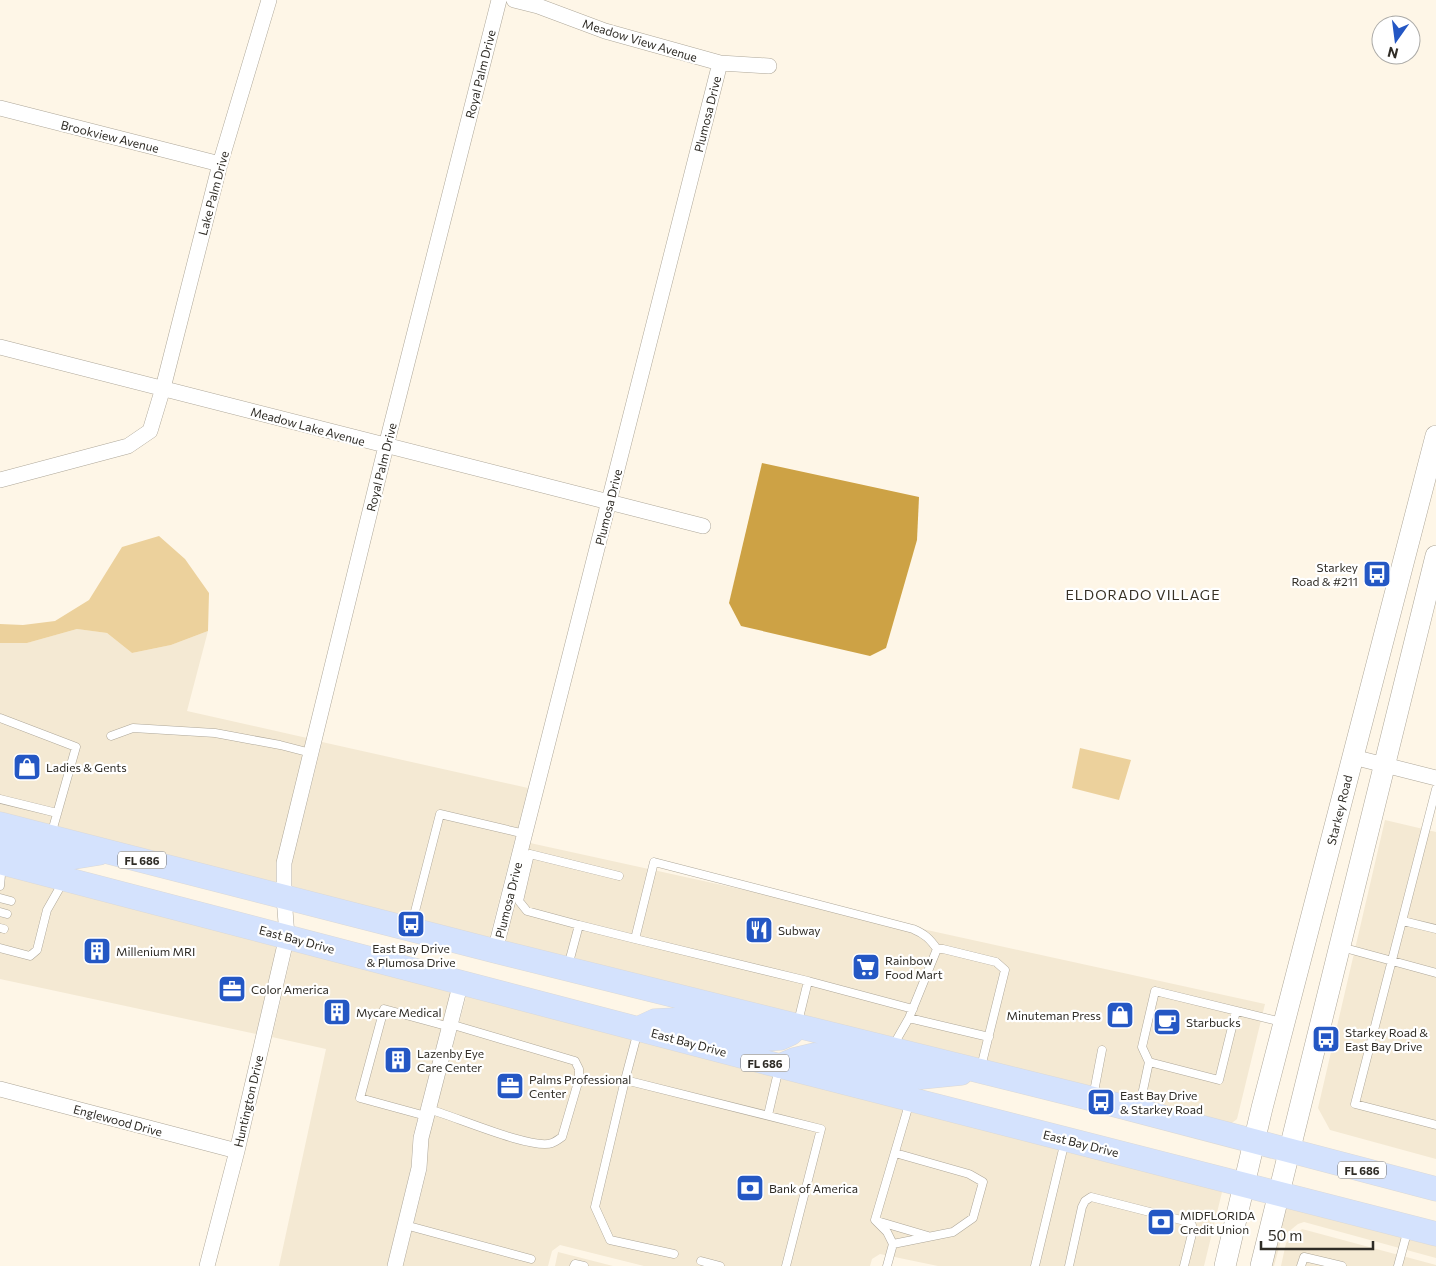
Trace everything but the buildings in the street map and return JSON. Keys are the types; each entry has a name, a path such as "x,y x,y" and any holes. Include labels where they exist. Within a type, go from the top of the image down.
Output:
{"main road":[{"name":"Starkey Road","path":"1225,1266 1284,1023 1353,757 1431,477 1436,436"},
{"path":"1261,1266 1436,556"},
{"name":"FL 686","path":"0,824 1092,1099 1436,1189"},
{"path":"1,856 62,859 108,852"},
{"name":"East Bay Drive","path":"1,856 65,879 780,1066 1436,1234"},
{"path":"638,1029 655,1022 674,1020 762,1039 785,1036 798,1026"},
{"path":"780,1066 794,1060 815,1056 831,1058 904,1076 921,1077 980,1072"}],"street":[{"name":"Lake Palm Drive","path":"0,480 128,446 150,431 164,388 220,164 269,0"},
{"name":"Royal Palm Drive","path":"287,936 284,863 386,446 499,0"},
{"name":"Meadow View Avenue","path":"514,0 538,6 605,31 720,63 769,66"},
{"name":"Plumosa Drive","path":"495,950 520,873 525,834 720,63"},
{"name":"Brookview Avenue","path":"0,108 220,164"},
{"name":"Meadow Lake Avenue","path":"0,347 703,526"},
{"path":"1353,757 1436,778"},
{"name":"Huntington Drive","path":"207,1266 287,936"},
{"path":"395,1266 419,1168 421,1138 427,1112 461,982"},
{"name":"Englewood Drive","path":"0,1089 236,1151"}],"lane":[{"path":"0,718 76,747 50,837"},
{"path":"111,736 133,728 215,733 280,745 311,753"},
{"path":"1436,789 1356,1104 1436,1126"},
{"path":"0,799 57,813"},
{"path":"411,929 440,814 525,834"},
{"path":"619,876 530,854 520,873 519,901 527,911 913,1009"},
{"path":"0,886 1,856"},
{"path":"634,939 654,862 913,929 930,938 937,949"},
{"path":"0,948 30,956 37,950 36,937 43,909 65,879"},
{"path":"0,898 11,901"},
{"path":"1403,921 1436,930"},
{"path":"567,968 579,925"},
{"path":"1340,947 1436,973"},
{"path":"891,1049 909,1018 937,949"},
{"path":"937,949 996,962 1005,970 980,1072"},
{"path":"798,1026 808,982"},
{"path":"1139,1111 1150,1062 1142,1047 1156,991 1284,1023"},
{"path":"384,1009 563,1056 575,1061 580,1069 562,1137 551,1144 539,1144 512,1137 474,1125 446,1113 427,1112 360,1098 384,1009"},
{"path":"1150,1062 1218,1080 1236,1011"},
{"path":"909,1018 989,1037"},
{"path":"638,1029 595,1208 610,1240 674,1254"},
{"path":"1092,1099 1102,1050"},
{"path":"768,1116 780,1066"},
{"path":"625,1080 822,1129 786,1266"},
{"path":"875,1220 910,1099"},
{"path":"1035,1266 1066,1139"},
{"path":"893,1244 953,1232 973,1218 983,1182 969,1174 895,1153"},
{"path":"1069,1266 1082,1208 1085,1201 1091,1197 1185,1221 1192,1225 1192,1234 1184,1266"},
{"path":"875,1220 932,1237"},
{"path":"875,1220 887,1232 893,1244 887,1266"},
{"path":"405,1225 531,1259"},
{"path":"1398,1266 1408,1228"},
{"path":"1302,1266 1304,1257 1342,1266"},
{"path":"701,1262 720,1266"},
{"path":"574,1266 575,1264 584,1266"}],"shaded area":[{"path":"762,463 919,497 917,540 886,648 870,656 741,626 729,603"},
{"path":"159,536 185,559 209,593 208,631 171,645 132,653 107,633 77,629 27,643 0,643 0,624 23,625 55,621 89,600 122,547"},
{"path":"77,629 107,633 132,653 171,645 208,631 187,711 307,738 277,861 276,886 0,815 0,643 27,643"},
{"path":"322,742 528,788 489,940 292,890 292,864"},
{"path":"1080,748 1131,760 1119,800 1072,788"},
{"path":"1385,820 1436,832 1436,1159 1330,1130 1318,1108"},
{"path":"530,843 1265,1004 1237,1119 1228,1126 505,944"},
{"path":"0,873 278,943 256,1034 0,979"},
{"path":"293,947 452,989 413,1136 411,1167 387,1266 279,1266 326,1049 272,1037"},
{"path":"467,993 780,1076 1223,1188 1204,1266 938,1266 880,1254 872,1259 870,1266 644,1266 560,1245 552,1251 548,1266 403,1266 427,1170 428,1139"},
{"path":"1284,1203 1436,1243 1436,1258 1304,1222 1298,1224 1282,1237 1274,1266 1268,1266"},
{"path":"1302,1229 1436,1266 1281,1266 1286,1243"},
{"path":"558,1252 613,1266 555,1266"}],"place":[{"name":"Starkey Road & #211","path":"1377,574"},
{"name":"Ladies & Gents","path":"27,767"},
{"name":"East Bay Drive & Plumosa Drive","path":"411,924"},
{"name":"Subway","path":"759,930"},
{"name":"Millenium MRI","path":"97,951"},
{"name":"Rainbow Food Mart","path":"866,967"},
{"name":"Color America","path":"232,989"},
{"name":"Mycare Medical","path":"337,1012"},
{"name":"Minuteman Press","path":"1120,1015"},
{"name":"Starbucks","path":"1167,1022"},
{"name":"Starkey Road & East Bay Drive","path":"1326,1039"},
{"name":"Lazenby Eye Care Center","path":"398,1060"},
{"name":"Palms Professional Center","path":"510,1086"},
{"name":"East Bay Drive & Starkey Road","path":"1101,1102"},
{"name":"Bank of America","path":"750,1188"},
{"name":"MIDFLORIDA Credit Union","path":"1161,1222"}],"district":[{"name":"ELDORADO VILLAGE","path":"1143,594"}]}
